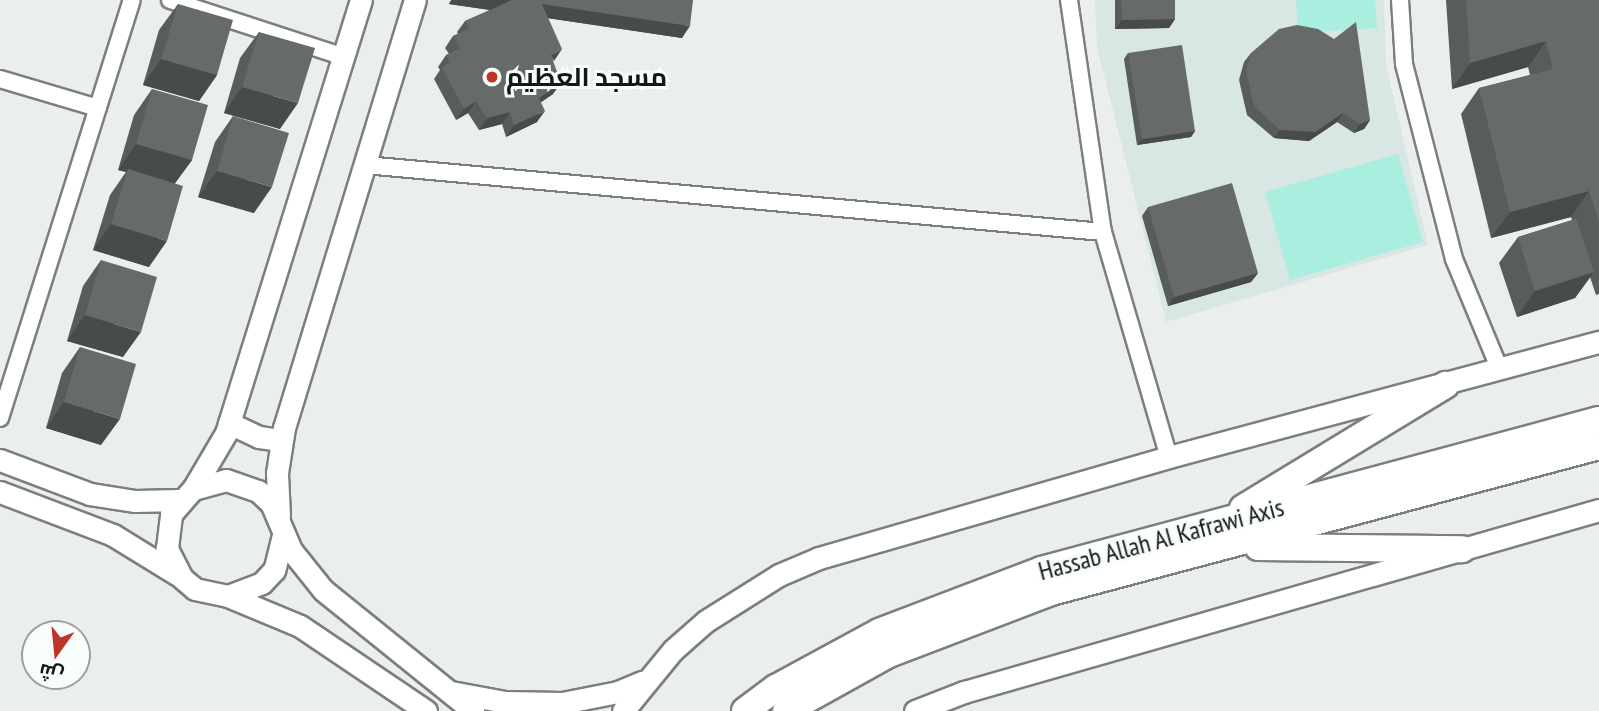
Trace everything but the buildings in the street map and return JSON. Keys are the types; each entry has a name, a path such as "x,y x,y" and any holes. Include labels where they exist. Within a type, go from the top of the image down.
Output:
{"main road":[{"path":"1221,535 1445,385"},
{"name":"Hassab Allah Al Kafrawi Axis","path":"1221,535 1599,420"},
{"name":"Hassab Allah Al Kafrawi Axis","path":"786,711 1041,570 1221,535 1599,446"},
{"path":"1221,535 1462,550"},
{"name":"Hassab Allah Al Kafrawi Axis","path":"746,711 827,658 978,604"}],"street":[{"path":"0,418 132,0"},
{"path":"170,0 344,57"},
{"path":"182,578 172,564 166,539 171,514 217,453 229,423 362,0"},
{"path":"0,492 113,535 211,595 228,596 246,592 268,576 281,553 277,473 281,440 415,0"},
{"path":"1069,0 1103,232 1169,457"},
{"path":"1400,0 1404,64 1454,259 1500,370"},
{"path":"0,79 98,107"},
{"path":"365,164 1103,232"},
{"path":"623,711 644,681 706,621 779,575 829,555 1169,457 1599,342"},
{"path":"229,423 249,433 281,440"},
{"path":"0,460 90,494 121,499 187,494 209,482 243,483 271,503 281,526 311,577 335,602 473,711"},
{"path":"113,535 123,514 121,499"},
{"path":"915,711 964,692 1599,510"},
{"path":"228,596 300,626 426,711"},
{"path":"446,691 505,702 562,704 618,692 644,681"},
{"path":"639,711 644,681"}],"shaded area":[{"path":"1095,0 1384,0 1386,65 1428,245 1166,322 1097,47"}],"green space":[{"path":"1296,0 1375,0 1377,28 1298,33"},
{"path":"1398,154 1423,242 1290,280 1265,192"}],"place":[{"name":"مسجد العظيم","path":"492,77"}]}
